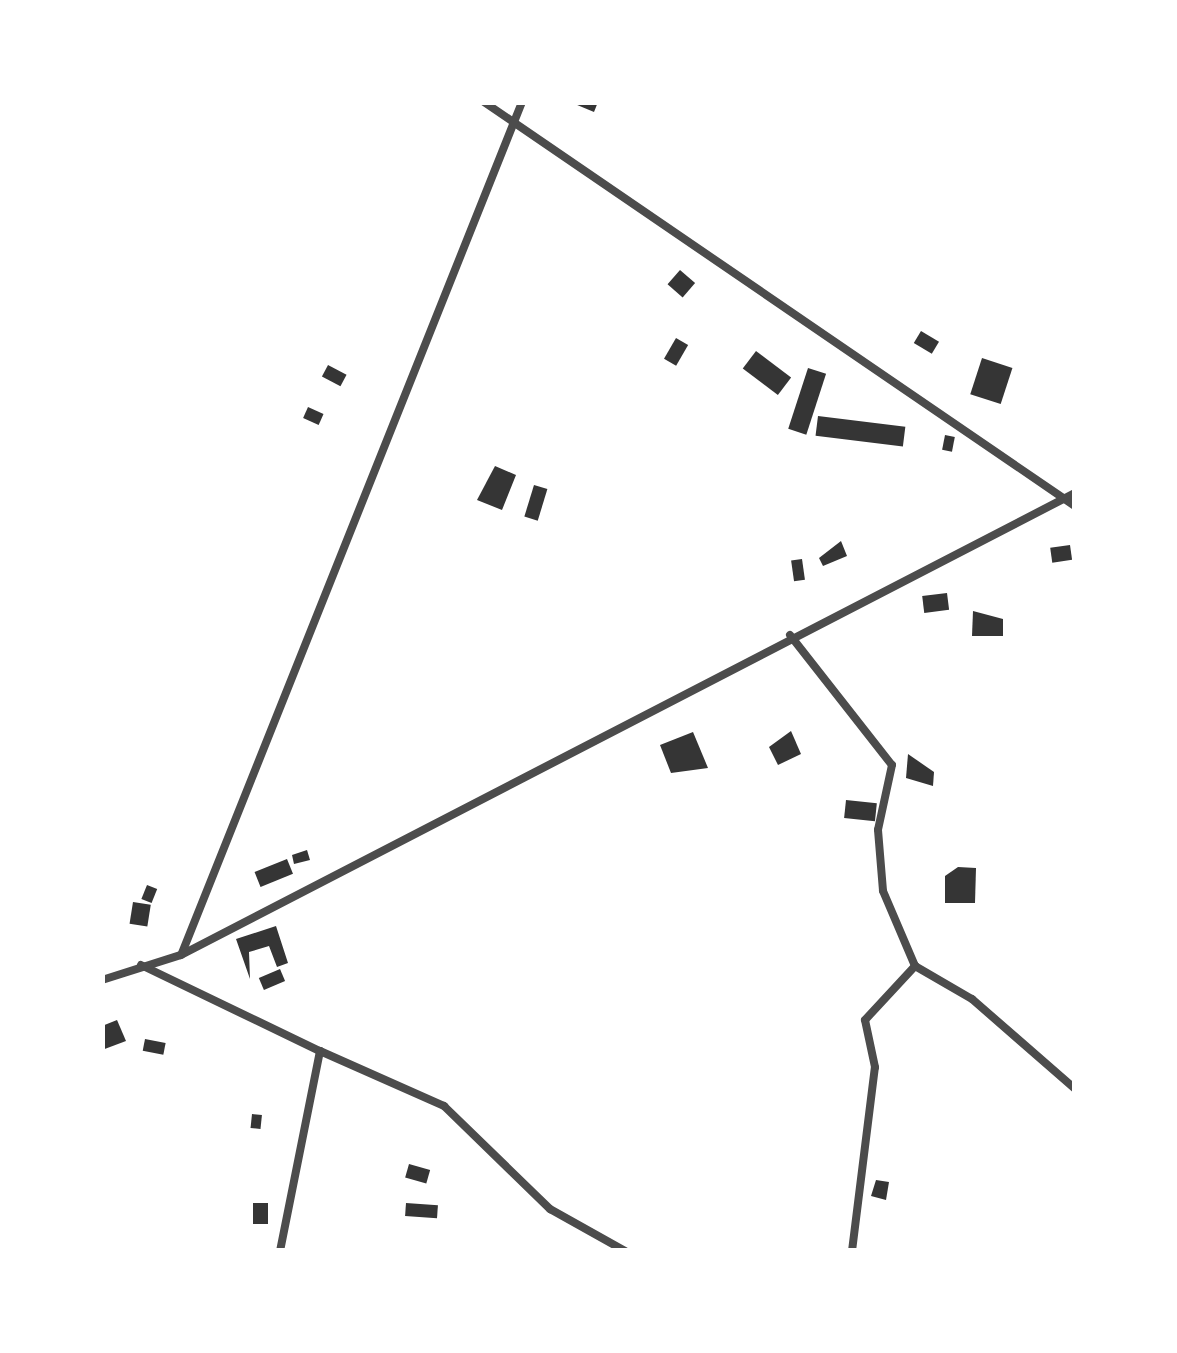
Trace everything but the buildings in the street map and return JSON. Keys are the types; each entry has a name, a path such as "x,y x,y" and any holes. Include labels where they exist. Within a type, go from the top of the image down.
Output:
{"street":[{"path":"484,102 510,128 1057,501 1075,506"},
{"path":"181,955 522,102"},
{"path":"102,980 140,964 181,955 790,635 1075,493"},
{"path":"790,635 892,765 878,830 883,891 915,966 972,999 1075,1089"},
{"path":"140,964 444,1106 550,1209 625,1251"},
{"path":"853,1251 875,1067 865,1021 915,966"},
{"path":"280,1251 320,1051"}]}
